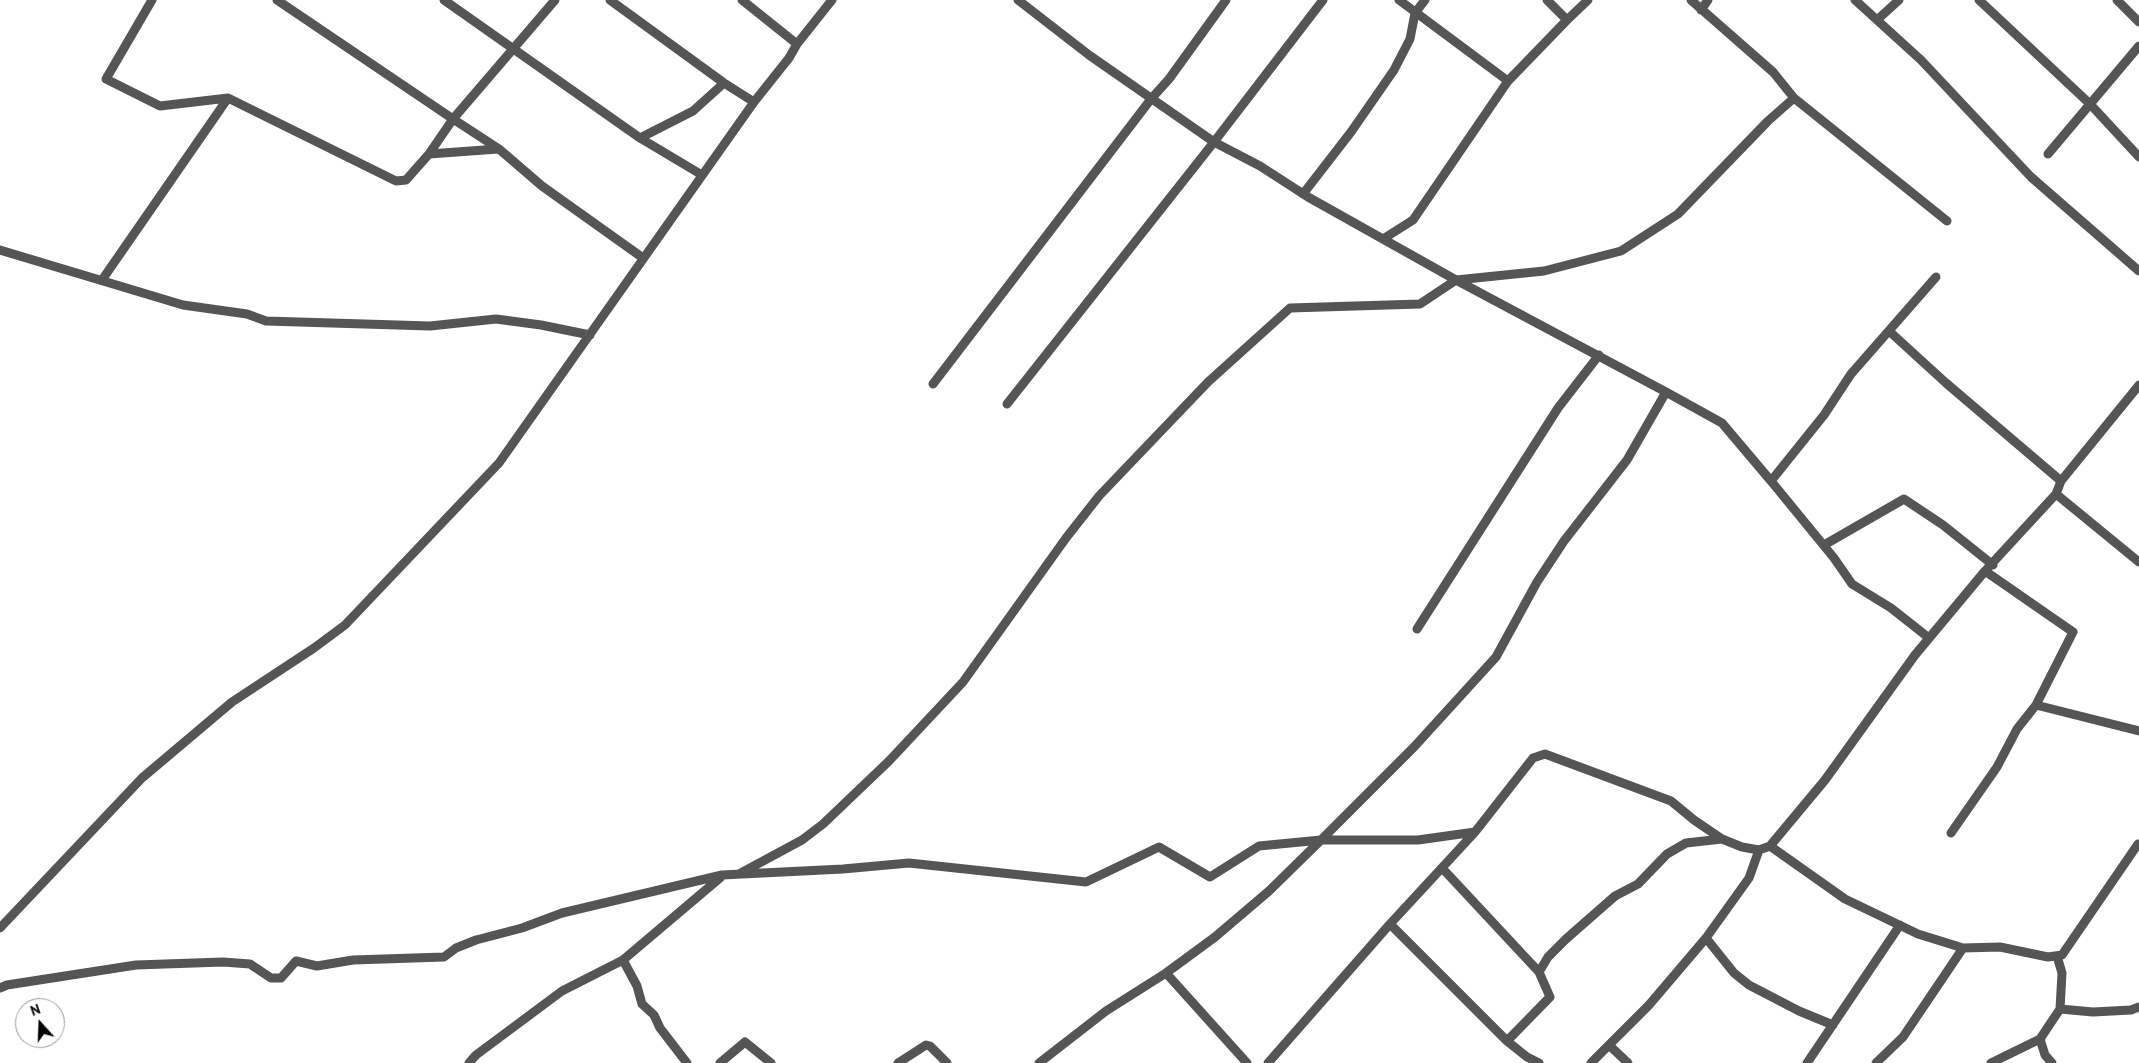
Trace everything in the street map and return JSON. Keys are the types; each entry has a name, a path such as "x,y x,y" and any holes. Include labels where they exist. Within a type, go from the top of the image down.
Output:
{"street":[{"path":"152,0 106,79 160,106 228,98 396,181 406,180 429,154 453,119 555,0"},
{"path":"277,0 499,149 542,186 643,258"},
{"path":"444,0 640,138 702,175"},
{"path":"610,0 724,83 754,102"},
{"path":"743,0 797,44"},
{"path":"0,928 142,778 232,702 314,648 345,625 499,463 754,102 832,0"},
{"path":"1018,0 1089,55 1214,142 1260,166 1303,194 1456,280 1599,355 1722,423 1824,545 1852,584 1891,608 1929,638"},
{"path":"933,384 1151,99 1169,79 1226,0"},
{"path":"1007,404 1214,142 1322,0"},
{"path":"1399,0 1508,82"},
{"path":"1303,194 1351,132 1394,70 1410,39 1415,12 1425,0"},
{"path":"1547,0 1566,20"},
{"path":"1383,239 1413,220 1508,82 1566,20 1588,0"},
{"path":"1691,0 1773,72 1794,98 1947,221"},
{"path":"1701,10 1708,0"},
{"path":"1855,0 1927,66 2031,177 2139,271"},
{"path":"1877,20 1899,0"},
{"path":"1979,0 2090,104 2139,157"},
{"path":"2117,0 2139,22"},
{"path":"2048,154 2139,46"},
{"path":"640,138 693,111 724,83"},
{"path":"102,280 228,98"},
{"path":"736,875 802,840 822,824 889,761 963,682 1066,538 1099,496 1208,382 1290,308 1420,304 1456,280 1544,271 1621,250 1678,214 1768,121 1794,98"},
{"path":"429,154 499,149"},
{"path":"0,250 184,305 247,314 266,320 430,326 496,319 541,325 590,335"},
{"path":"1771,482 1824,415 1851,374 1936,277"},
{"path":"1889,331 1946,383 2061,481"},
{"path":"1417,629 1558,408 1599,355"},
{"path":"1039,1063 1106,1011 1166,973 1215,936 1269,890 1408,754 1496,657 1537,582 1564,541 1627,460 1666,392"},
{"path":"1268,1063 1390,924 1443,869 1475,832 1533,758 1545,754 1671,802 1722,839 1742,847 1760,850 1770,846 1825,780 1929,638 1985,571 2056,494 2061,481 2137,392"},
{"path":"2056,494 2139,562"},
{"path":"1824,545 1904,499 1943,524 1993,564"},
{"path":"1951,833 1997,767 2017,729 2036,705 2073,632 1985,571"},
{"path":"2036,705 2139,731"},
{"path":"0,988 136,965 223,962 250,964 271,978 281,978 296,961 317,966 353,960 444,957 456,948 476,940 522,928 562,912 722,876 909,863 1086,882 1159,847 1210,877 1259,846 1322,840 1418,840 1475,832"},
{"path":"1539,972 1548,957 1566,939 1615,896 1638,884 1667,854 1686,842 1722,839"},
{"path":"1770,846 1845,899 1918,934 1963,948 2000,947 2048,957 2062,955 2139,845"},
{"path":"1591,1063 1649,1005 1706,938 1749,878 1760,850"},
{"path":"1443,869 1539,972 1550,997 1507,1041"},
{"path":"469,1063 476,1055 562,991 622,960 722,876"},
{"path":"1390,924 1507,1041 1527,1057 1539,1063"},
{"path":"1807,1063 1900,926"},
{"path":"1706,938 1734,973 1749,985 1799,1011 1833,1025"},
{"path":"1876,1063 1903,1037 1963,948"},
{"path":"1991,1063 2040,1039 2060,1009 2062,973 2057,956"},
{"path":"622,960 637,986 642,1004 654,1015 660,1028 687,1063"},
{"path":"1166,973 1247,1063"},
{"path":"2060,1009 2093,1012 2132,1010 2139,1007"},
{"path":"2040,1039 2045,1055 2052,1063"},
{"path":"720,1063 746,1042 771,1063"},
{"path":"898,1063 926,1045 930,1046 947,1063"},
{"path":"1609,1045 1628,1063"}]}
